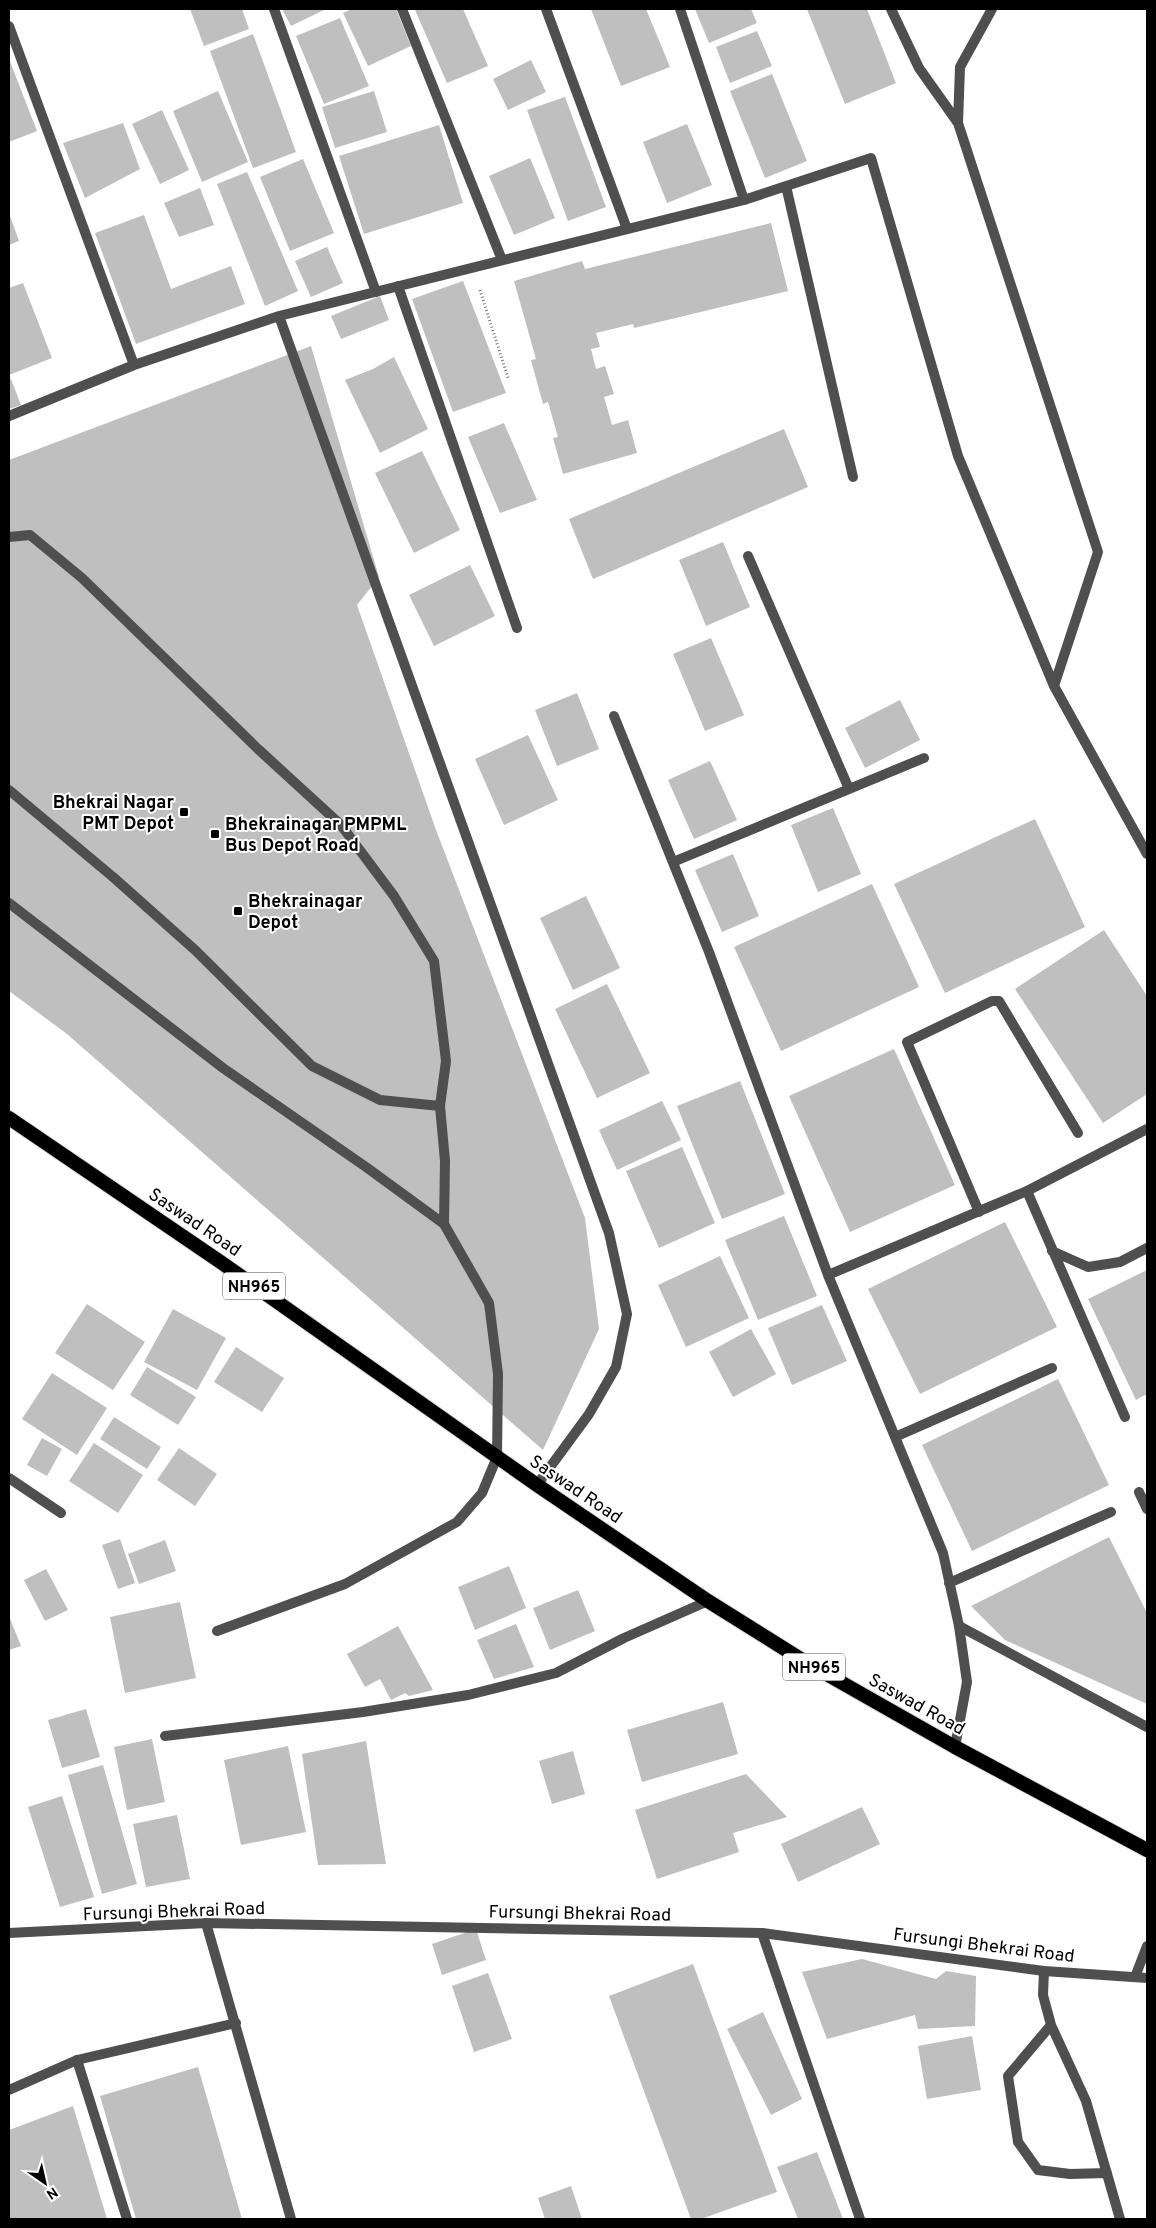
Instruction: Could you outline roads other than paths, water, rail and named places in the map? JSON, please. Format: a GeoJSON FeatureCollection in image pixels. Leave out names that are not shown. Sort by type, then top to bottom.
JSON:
{"type":"FeatureCollection","features":[{"type":"Feature","properties":{"kind":"highway","name":"Saswad Road"},"geometry":{"type":"LineString","coordinates":[[9,1118],[222,1262],[537,1485],[708,1601],[807,1663],[955,1747],[1147,1850]]}},
{"type":"Feature","properties":{"kind":"street"},"geometry":{"type":"LineString","coordinates":[[274,9],[376,292]]}},
{"type":"Feature","properties":{"kind":"street"},"geometry":{"type":"LineString","coordinates":[[402,9],[502,260]]}},
{"type":"Feature","properties":{"kind":"street"},"geometry":{"type":"LineString","coordinates":[[546,9],[627,229]]}},
{"type":"Feature","properties":{"kind":"street"},"geometry":{"type":"LineString","coordinates":[[680,9],[744,200]]}},
{"type":"Feature","properties":{"kind":"street"},"geometry":{"type":"LineString","coordinates":[[891,9],[919,68],[958,123],[1098,552],[1054,686]]}},
{"type":"Feature","properties":{"kind":"street"},"geometry":{"type":"LineString","coordinates":[[958,123],[960,68],[992,9]]}},
{"type":"Feature","properties":{"kind":"street"},"geometry":{"type":"LineString","coordinates":[[9,26],[134,365]]}},
{"type":"Feature","properties":{"kind":"street"},"geometry":{"type":"LineString","coordinates":[[9,416],[134,365],[280,316],[744,200],[870,158],[958,456],[1054,686],[1147,854]]}},
{"type":"Feature","properties":{"kind":"street"},"geometry":{"type":"LineString","coordinates":[[786,186],[853,476]]}},
{"type":"Feature","properties":{"kind":"street"},"geometry":{"type":"LineString","coordinates":[[398,286],[517,628]]}},
{"type":"Feature","properties":{"kind":"street"},"geometry":{"type":"LineString","coordinates":[[280,316],[609,1233],[627,1314],[616,1367],[589,1414],[537,1485]]}},
{"type":"Feature","properties":{"kind":"street"},"geometry":{"type":"LineString","coordinates":[[9,537],[30,535],[82,578],[258,750],[341,825],[394,896],[434,961],[446,1061],[440,1106],[444,1160],[444,1224]]}},
{"type":"Feature","properties":{"kind":"street"},"geometry":{"type":"LineString","coordinates":[[748,556],[849,789]]}},
{"type":"Feature","properties":{"kind":"street"},"geometry":{"type":"LineString","coordinates":[[614,716],[709,952],[828,1275],[942,1554],[959,1626],[967,1682],[955,1747]]}},
{"type":"Feature","properties":{"kind":"street"},"geometry":{"type":"LineString","coordinates":[[673,862],[924,758]]}},
{"type":"Feature","properties":{"kind":"street"},"geometry":{"type":"LineString","coordinates":[[9,790],[113,877],[194,950],[312,1066],[380,1100],[440,1106]]}},
{"type":"Feature","properties":{"kind":"street"},"geometry":{"type":"LineString","coordinates":[[9,902],[222,1068],[444,1224],[490,1304],[498,1374],[497,1457],[482,1493],[457,1522],[345,1584],[217,1631]]}},
{"type":"Feature","properties":{"kind":"street"},"geometry":{"type":"LineString","coordinates":[[979,1212],[907,1042],[992,1001],[999,1002],[1078,1133]]}},
{"type":"Feature","properties":{"kind":"street"},"geometry":{"type":"LineString","coordinates":[[828,1275],[1027,1191],[1147,1129]]}},
{"type":"Feature","properties":{"kind":"street"},"geometry":{"type":"LineString","coordinates":[[1027,1191],[1125,1417]]}},
{"type":"Feature","properties":{"kind":"street"},"geometry":{"type":"LineString","coordinates":[[1052,1251],[1088,1267],[1120,1262],[1147,1248]]}},
{"type":"Feature","properties":{"kind":"street"},"geometry":{"type":"LineString","coordinates":[[895,1438],[1052,1368]]}},
{"type":"Feature","properties":{"kind":"street"},"geometry":{"type":"LineString","coordinates":[[9,1478],[61,1513]]}},
{"type":"Feature","properties":{"kind":"street"},"geometry":{"type":"LineString","coordinates":[[1139,1492],[1147,1510]]}},
{"type":"Feature","properties":{"kind":"street"},"geometry":{"type":"LineString","coordinates":[[949,1583],[1111,1512]]}},
{"type":"Feature","properties":{"kind":"street"},"geometry":{"type":"LineString","coordinates":[[165,1736],[363,1712],[468,1695],[556,1673],[624,1638],[708,1601]]}},
{"type":"Feature","properties":{"kind":"street"},"geometry":{"type":"LineString","coordinates":[[959,1626],[1147,1727]]}},
{"type":"Feature","properties":{"kind":"street"},"geometry":{"type":"LineString","coordinates":[[206,1923],[292,2219]]}},
{"type":"Feature","properties":{"kind":"street","name":"Fursungi Bhekrai Road"},"geometry":{"type":"LineString","coordinates":[[9,1933],[206,1923],[762,1933],[1044,1971],[1147,1978]]}},
{"type":"Feature","properties":{"kind":"street"},"geometry":{"type":"LineString","coordinates":[[762,1933],[860,2219]]}},
{"type":"Feature","properties":{"kind":"street"},"geometry":{"type":"LineString","coordinates":[[1135,1977],[1147,1946]]}},
{"type":"Feature","properties":{"kind":"street"},"geometry":{"type":"LineString","coordinates":[[1044,1971],[1043,1995],[1051,2025],[1086,2101],[1120,2219]]}},
{"type":"Feature","properties":{"kind":"street"},"geometry":{"type":"LineString","coordinates":[[9,2090],[77,2060],[236,2023]]}},
{"type":"Feature","properties":{"kind":"street"},"geometry":{"type":"LineString","coordinates":[[1051,2025],[1008,2076],[1018,2142],[1038,2170],[1070,2174],[1107,2174]]}},
{"type":"Feature","properties":{"kind":"street"},"geometry":{"type":"LineString","coordinates":[[77,2060],[127,2219]]}},
{"type":"Feature","properties":{"kind":"place","name":"Bhekrai Nagar PMT Depot"},"geometry":{"type":"Point","coordinates":[184,812]}},
{"type":"Feature","properties":{"kind":"place","name":"Bhekrainagar PMPML Bus Depot Road"},"geometry":{"type":"Point","coordinates":[215,834]}},
{"type":"Feature","properties":{"kind":"place","name":"Bhekrainagar Depot"},"geometry":{"type":"Point","coordinates":[238,911]}}]}
